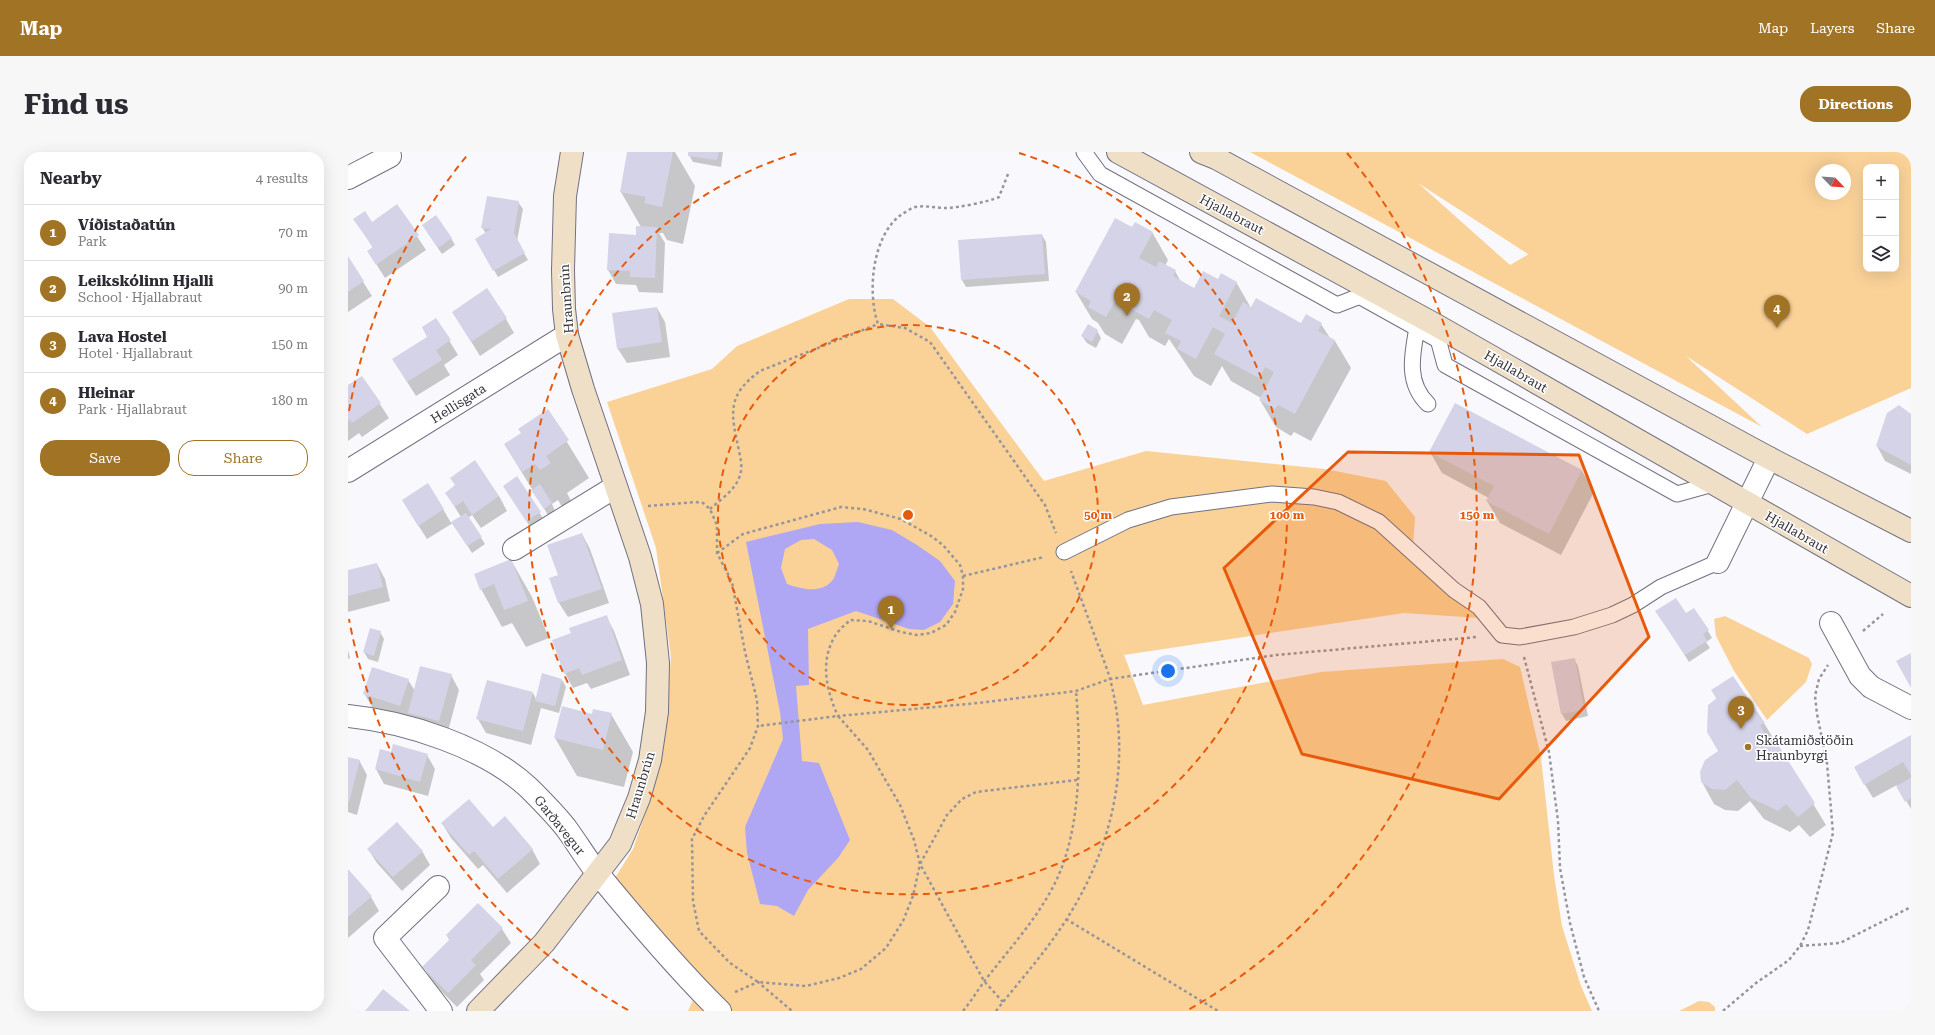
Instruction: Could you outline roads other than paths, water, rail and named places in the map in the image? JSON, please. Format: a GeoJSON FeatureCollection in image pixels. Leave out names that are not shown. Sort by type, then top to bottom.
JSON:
{"type":"FeatureCollection","features":[{"type":"Feature","properties":{"kind":"main road","name":"Hraunbrún"},"geometry":{"type":"LineString","coordinates":[[478,1011],[544,943],[620,844],[639,798],[650,760],[657,712],[658,663],[652,604],[640,557],[583,389],[568,335],[564,309],[563,270],[565,196],[572,152]]}},
{"type":"Feature","properties":{"kind":"main road","name":"Hjallabraut"},"geometry":{"type":"LineString","coordinates":[[1118,152],[1430,331],[1713,484],[1911,596]]}},
{"type":"Feature","properties":{"kind":"main road"},"geometry":{"type":"LineString","coordinates":[[1201,152],[1216,158],[1769,458],[1911,531]]}},
{"type":"Feature","properties":{"kind":"street"},"geometry":{"type":"LineString","coordinates":[[348,178],[390,156]]}},
{"type":"Feature","properties":{"kind":"street","name":"Hellisgata"},"geometry":{"type":"LineString","coordinates":[[348,471],[568,335]]}},
{"type":"Feature","properties":{"kind":"street"},"geometry":{"type":"LineString","coordinates":[[1718,562],[1769,458]]}},
{"type":"Feature","properties":{"kind":"street"},"geometry":{"type":"LineString","coordinates":[[514,550],[615,486]]}},
{"type":"Feature","properties":{"kind":"street"},"geometry":{"type":"LineString","coordinates":[[1831,623],[1860,676],[1871,687],[1911,708]]}},
{"type":"Feature","properties":{"kind":"street","name":"Garðavegur"},"geometry":{"type":"LineString","coordinates":[[348,716],[416,729],[465,747],[495,764],[528,787],[565,827],[598,874],[716,1007]]}},
{"type":"Feature","properties":{"kind":"street"},"geometry":{"type":"LineString","coordinates":[[438,887],[386,938],[441,1011]]}},
{"type":"Feature","properties":{"kind":"lane"},"geometry":{"type":"LineString","coordinates":[[1084,152],[1100,174],[1336,305],[1366,293]]}},
{"type":"Feature","properties":{"kind":"lane"},"geometry":{"type":"LineString","coordinates":[[1428,404],[1419,396],[1412,375],[1412,352],[1430,331],[1445,365],[1677,494],[1713,484]]}},
{"type":"Feature","properties":{"kind":"lane"},"geometry":{"type":"LineString","coordinates":[[1064,552],[1128,520],[1171,507],[1272,494],[1338,502],[1379,522],[1454,590],[1479,607],[1502,635],[1520,637],[1574,626],[1612,615],[1633,605],[1661,587],[1718,562]]}},
{"type":"Feature","properties":{"kind":"place","name":"Leikskólinn Hjalli"},"geometry":{"type":"Point","coordinates":[1127,316]}},
{"type":"Feature","properties":{"kind":"place","name":"Hleinar"},"geometry":{"type":"Point","coordinates":[1777,328]}},
{"type":"Feature","properties":{"kind":"place","name":"Víðistaðatún"},"geometry":{"type":"Point","coordinates":[891,629]}},
{"type":"Feature","properties":{"kind":"place","name":"Lava Hostel"},"geometry":{"type":"Point","coordinates":[1741,729]}},
{"type":"Feature","properties":{"kind":"place","name":"Skátamiðstöðin Hraunbyrgi"},"geometry":{"type":"Point","coordinates":[1748,747]}}]}
